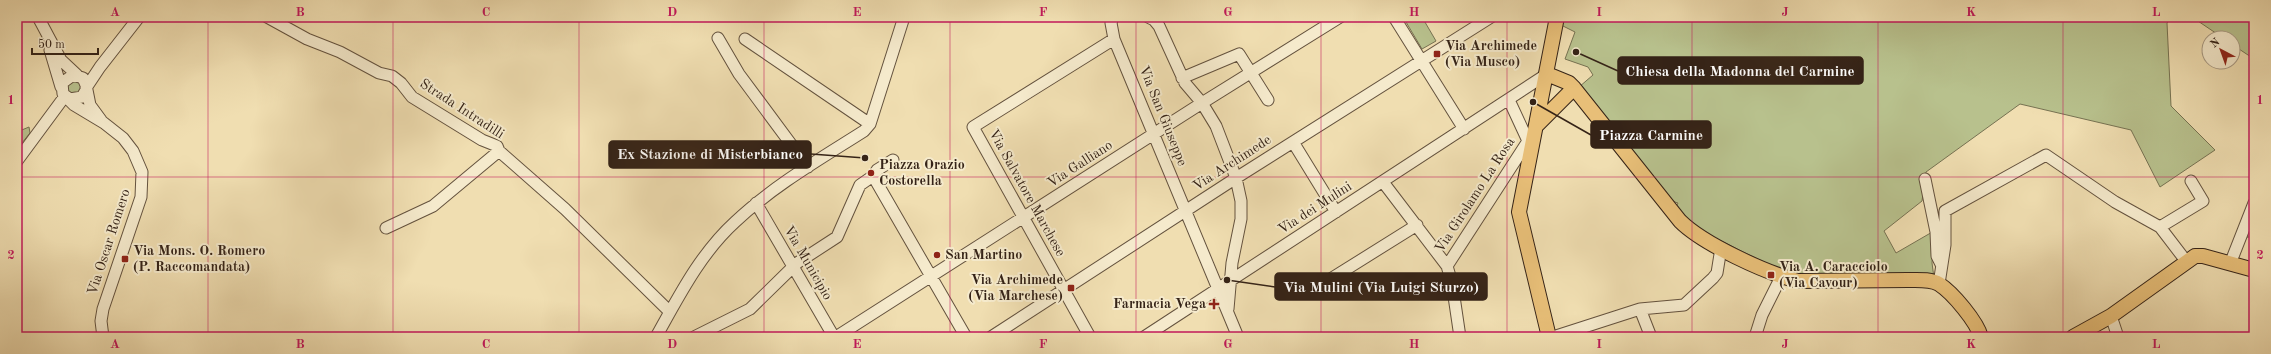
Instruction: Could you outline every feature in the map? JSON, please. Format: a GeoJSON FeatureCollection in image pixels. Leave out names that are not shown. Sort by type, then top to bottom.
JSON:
{"type":"FeatureCollection","features":[{"type":"Feature","properties":{"kind":"main road"},"geometry":{"type":"LineString","coordinates":[[1549,337],[1519,212],[1533,135],[1548,71],[1558,17]]}},
{"type":"Feature","properties":{"kind":"main road"},"geometry":{"type":"LineString","coordinates":[[1548,71],[1569,83],[1575,89],[1680,221],[1696,236],[1781,277],[1798,281],[1926,280],[1939,284],[1964,309],[1979,330],[1981,337]]}},
{"type":"Feature","properties":{"kind":"main road"},"geometry":{"type":"LineString","coordinates":[[1533,135],[1575,89]]}},
{"type":"Feature","properties":{"kind":"main road"},"geometry":{"type":"LineString","coordinates":[[2073,337],[2111,316],[2195,256],[2203,256],[2254,270]]}},
{"type":"Feature","properties":{"kind":"street"},"geometry":{"type":"LineString","coordinates":[[38,17],[61,60],[85,81],[90,105],[104,123]]}},
{"type":"Feature","properties":{"kind":"street"},"geometry":{"type":"LineString","coordinates":[[64,94],[78,99],[138,17]]}},
{"type":"Feature","properties":{"kind":"street","name":"Strada Intradilli"},"geometry":{"type":"LineString","coordinates":[[267,17],[306,39],[340,52],[379,73],[392,76],[401,82],[412,97],[482,140],[497,146],[499,151],[565,209],[670,312]]}},
{"type":"Feature","properties":{"kind":"street"},"geometry":{"type":"LineString","coordinates":[[656,337],[699,263],[734,222],[756,203],[864,131],[870,124],[904,17]]}},
{"type":"Feature","properties":{"kind":"street","name":"Via San Giuseppe"},"geometry":{"type":"LineString","coordinates":[[1113,17],[1111,23],[1114,39],[1238,337]]}},
{"type":"Feature","properties":{"kind":"street"},"geometry":{"type":"LineString","coordinates":[[1148,17],[1154,20],[1159,26],[1182,78],[1202,103],[1216,126],[1236,178],[1241,201],[1241,219],[1232,263],[1228,313]]}},
{"type":"Feature","properties":{"kind":"street","name":"Via Galliano"},"geometry":{"type":"LineString","coordinates":[[835,337],[932,277],[1153,134],[1340,17]]}},
{"type":"Feature","properties":{"kind":"street"},"geometry":{"type":"LineString","coordinates":[[1394,17],[1464,129]]}},
{"type":"Feature","properties":{"kind":"street","name":"Via Archimede"},"geometry":{"type":"LineString","coordinates":[[991,337],[1236,178],[1491,17]]}},
{"type":"Feature","properties":{"kind":"street"},"geometry":{"type":"LineString","coordinates":[[47,36],[64,94],[85,113],[104,123]]}},
{"type":"Feature","properties":{"kind":"street"},"geometry":{"type":"LineString","coordinates":[[718,38],[739,74],[808,167]]}},
{"type":"Feature","properties":{"kind":"street"},"geometry":{"type":"LineString","coordinates":[[745,39],[870,124]]}},
{"type":"Feature","properties":{"kind":"street","name":"Via Salvatore Marchese"},"geometry":{"type":"LineString","coordinates":[[1090,337],[973,127],[1114,39]]}},
{"type":"Feature","properties":{"kind":"street"},"geometry":{"type":"LineString","coordinates":[[1182,78],[1239,54],[1268,100]]}},
{"type":"Feature","properties":{"kind":"street"},"geometry":{"type":"LineString","coordinates":[[17,161],[64,94],[65,79],[88,75],[100,67]]}},
{"type":"Feature","properties":{"kind":"street","name":"Via dei Mulini"},"geometry":{"type":"LineString","coordinates":[[1144,337],[1506,102],[1548,71]]}},
{"type":"Feature","properties":{"kind":"street"},"geometry":{"type":"LineString","coordinates":[[1506,102],[1533,135]]}},
{"type":"Feature","properties":{"kind":"street","name":"Via Oscar Romero"},"geometry":{"type":"LineString","coordinates":[[103,337],[101,321],[103,309],[141,197],[142,181],[139,162],[133,151],[123,138],[104,123]]}},
{"type":"Feature","properties":{"kind":"street","name":"Via Girolamo La Rosa"},"geometry":{"type":"LineString","coordinates":[[1447,266],[1533,135]]}},
{"type":"Feature","properties":{"kind":"street"},"geometry":{"type":"LineString","coordinates":[[1293,142],[1336,212]]}},
{"type":"Feature","properties":{"kind":"street"},"geometry":{"type":"LineString","coordinates":[[386,228],[433,206],[499,151]]}},
{"type":"Feature","properties":{"kind":"street"},"geometry":{"type":"LineString","coordinates":[[1939,284],[1945,245],[1945,211],[2046,155],[2115,202],[2160,227],[2186,261]]}},
{"type":"Feature","properties":{"kind":"street"},"geometry":{"type":"LineString","coordinates":[[893,160],[877,170],[876,180],[966,337]]}},
{"type":"Feature","properties":{"kind":"street"},"geometry":{"type":"LineString","coordinates":[[1925,179],[1936,232],[1937,256],[1942,265]]}},
{"type":"Feature","properties":{"kind":"street"},"geometry":{"type":"LineString","coordinates":[[695,337],[750,310],[792,267],[837,237],[860,185],[876,180]]}},
{"type":"Feature","properties":{"kind":"street"},"geometry":{"type":"LineString","coordinates":[[1383,182],[1447,266],[1452,284],[1460,337]]}},
{"type":"Feature","properties":{"kind":"street"},"geometry":{"type":"LineString","coordinates":[[2160,227],[2203,201],[2191,182]]}},
{"type":"Feature","properties":{"kind":"street","name":"Via Municipio"},"geometry":{"type":"LineString","coordinates":[[756,203],[792,267],[835,337]]}},
{"type":"Feature","properties":{"kind":"street"},"geometry":{"type":"LineString","coordinates":[[2230,264],[2254,203]]}},
{"type":"Feature","properties":{"kind":"street"},"geometry":{"type":"LineString","coordinates":[[1314,290],[1417,225]]}},
{"type":"Feature","properties":{"kind":"street"},"geometry":{"type":"LineString","coordinates":[[1553,337],[1640,309],[1684,305],[1717,273],[1721,248]]}},
{"type":"Feature","properties":{"kind":"street"},"geometry":{"type":"LineString","coordinates":[[1755,337],[1762,315],[1781,277]]}},
{"type":"Feature","properties":{"kind":"street"},"geometry":{"type":"LineString","coordinates":[[1640,309],[1651,337]]}},
{"type":"Feature","properties":{"kind":"street"},"geometry":{"type":"LineString","coordinates":[[2111,316],[2118,337]]}},
{"type":"Feature","properties":{"kind":"green space"},"geometry":{"type":"Polygon","coordinates":[[[1403,17],[1422,17],[1436,41],[1422,49],[1403,17]]]}},
{"type":"Feature","properties":{"kind":"green space"},"geometry":{"type":"Polygon","coordinates":[[[1562,17],[2172,17],[2167,23],[2171,106],[2215,150],[2160,187],[2131,130],[2020,104],[1926,172],[1922,201],[1884,231],[1896,253],[1934,231],[1932,263],[1934,278],[1883,275],[1862,269],[1812,276],[1796,275],[1774,267],[1699,230],[1676,207],[1678,203],[1669,200],[1579,87],[1593,75],[1588,67],[1565,59],[1575,32],[1561,25],[1562,17]]]}},
{"type":"Feature","properties":{"kind":"green space"},"geometry":{"type":"Polygon","coordinates":[[[2192,17],[2254,17],[2254,59],[2241,50],[2241,30],[2211,30],[2192,17]]]}},
{"type":"Feature","properties":{"kind":"green space"},"geometry":{"type":"Polygon","coordinates":[[[71,80],[79,81],[82,86],[81,91],[74,95],[67,91],[67,84],[71,80]]]}},
{"type":"Feature","properties":{"kind":"green space"},"geometry":{"type":"Polygon","coordinates":[[[29,127],[30,133],[17,149],[17,132],[29,127]]]}},
{"type":"Feature","properties":{"kind":"green space"},"geometry":{"type":"Polygon","coordinates":[[[2254,209],[2254,236],[2243,238],[2254,209]]]}},
{"type":"Feature","properties":{"kind":"place","name":"Chiesa della Madonna del Carmine"},"geometry":{"type":"Point","coordinates":[1576,52]}},
{"type":"Feature","properties":{"kind":"place","name":"Via Archimede (Via Musco)"},"geometry":{"type":"Point","coordinates":[1437,54]}},
{"type":"Feature","properties":{"kind":"place","name":"Piazza Carmine"},"geometry":{"type":"Point","coordinates":[1533,102]}},
{"type":"Feature","properties":{"kind":"place","name":"Ex Stazione di Misterbianco"},"geometry":{"type":"Point","coordinates":[865,158]}},
{"type":"Feature","properties":{"kind":"place","name":"Piazza Orazio Costorella"},"geometry":{"type":"Point","coordinates":[871,173]}},
{"type":"Feature","properties":{"kind":"place","name":"San Martino"},"geometry":{"type":"Point","coordinates":[937,255]}},
{"type":"Feature","properties":{"kind":"place","name":"Via Mons. O. Romero (P. Raccomandata)"},"geometry":{"type":"Point","coordinates":[125,259]}},
{"type":"Feature","properties":{"kind":"place","name":"Via A. Caracciolo (Via Cavour)"},"geometry":{"type":"Point","coordinates":[1771,275]}},
{"type":"Feature","properties":{"kind":"place","name":"Via Mulini (Via Luigi Sturzo)"},"geometry":{"type":"Point","coordinates":[1227,280]}},
{"type":"Feature","properties":{"kind":"place","name":"Via Archimede (Via Marchese)"},"geometry":{"type":"Point","coordinates":[1071,288]}},
{"type":"Feature","properties":{"kind":"place","name":"Farmacia Vega"},"geometry":{"type":"Point","coordinates":[1214,304]}}]}
